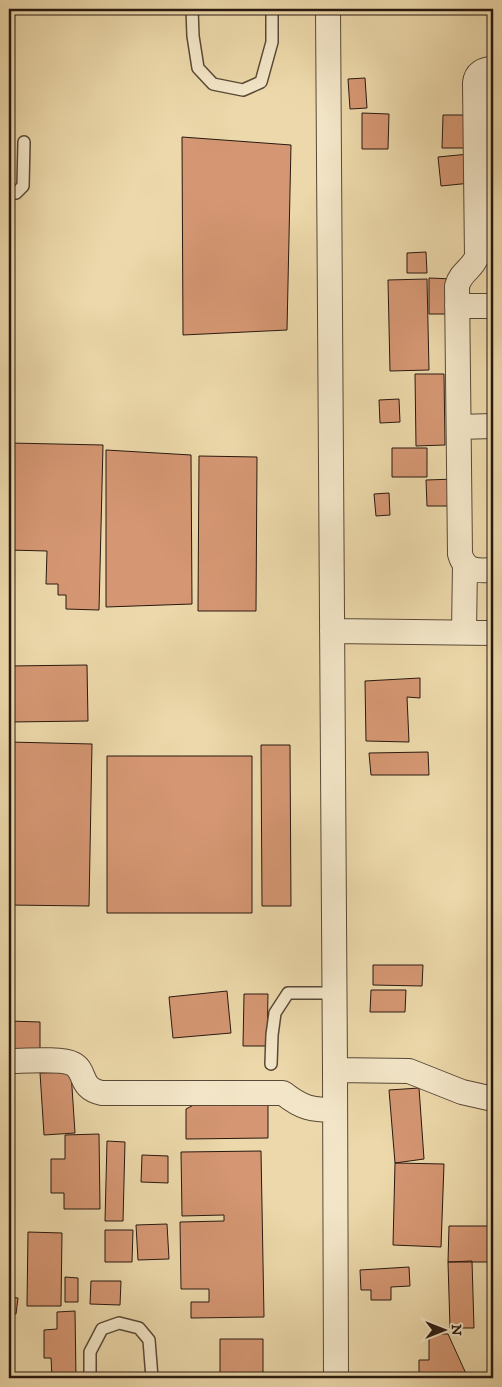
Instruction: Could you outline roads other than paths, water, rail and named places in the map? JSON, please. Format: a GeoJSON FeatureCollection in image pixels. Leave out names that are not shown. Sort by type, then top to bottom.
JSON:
{"type":"FeatureCollection","features":[{"type":"Feature","properties":{"kind":"street"},"geometry":{"type":"LineString","coordinates":[[328,9],[336,1378]]}},
{"type":"Feature","properties":{"kind":"street"},"geometry":{"type":"LineString","coordinates":[[464,632],[465,565],[460,554],[457,286],[461,274],[473,264],[477,256],[475,83],[479,73],[484,70],[493,69]]}},
{"type":"Feature","properties":{"kind":"street"},"geometry":{"type":"LineString","coordinates":[[457,306],[493,306]]}},
{"type":"Feature","properties":{"kind":"street"},"geometry":{"type":"LineString","coordinates":[[459,426],[493,426]]}},
{"type":"Feature","properties":{"kind":"street"},"geometry":{"type":"LineString","coordinates":[[465,565],[475,571],[493,570]]}},
{"type":"Feature","properties":{"kind":"street"},"geometry":{"type":"LineString","coordinates":[[332,631],[493,633]]}},
{"type":"Feature","properties":{"kind":"street"},"geometry":{"type":"LineString","coordinates":[[9,1061],[70,1062],[79,1070],[84,1082],[90,1088],[102,1093],[283,1093],[298,1104],[314,1110],[335,1110]]}},
{"type":"Feature","properties":{"kind":"street"},"geometry":{"type":"LineString","coordinates":[[335,1070],[409,1071],[462,1092],[493,1100]]}},
{"type":"Feature","properties":{"kind":"lane"},"geometry":{"type":"LineString","coordinates":[[192,9],[193,36],[198,68],[213,84],[243,90],[261,82],[272,42],[272,9]]}},
{"type":"Feature","properties":{"kind":"lane"},"geometry":{"type":"LineString","coordinates":[[9,194],[16,193],[23,186],[24,142]]}},
{"type":"Feature","properties":{"kind":"lane"},"geometry":{"type":"LineString","coordinates":[[271,1064],[275,1013],[288,993],[335,993]]}},
{"type":"Feature","properties":{"kind":"lane"},"geometry":{"type":"LineString","coordinates":[[90,1378],[90,1352],[102,1329],[119,1323],[139,1328],[149,1340],[152,1378]]}}]}
